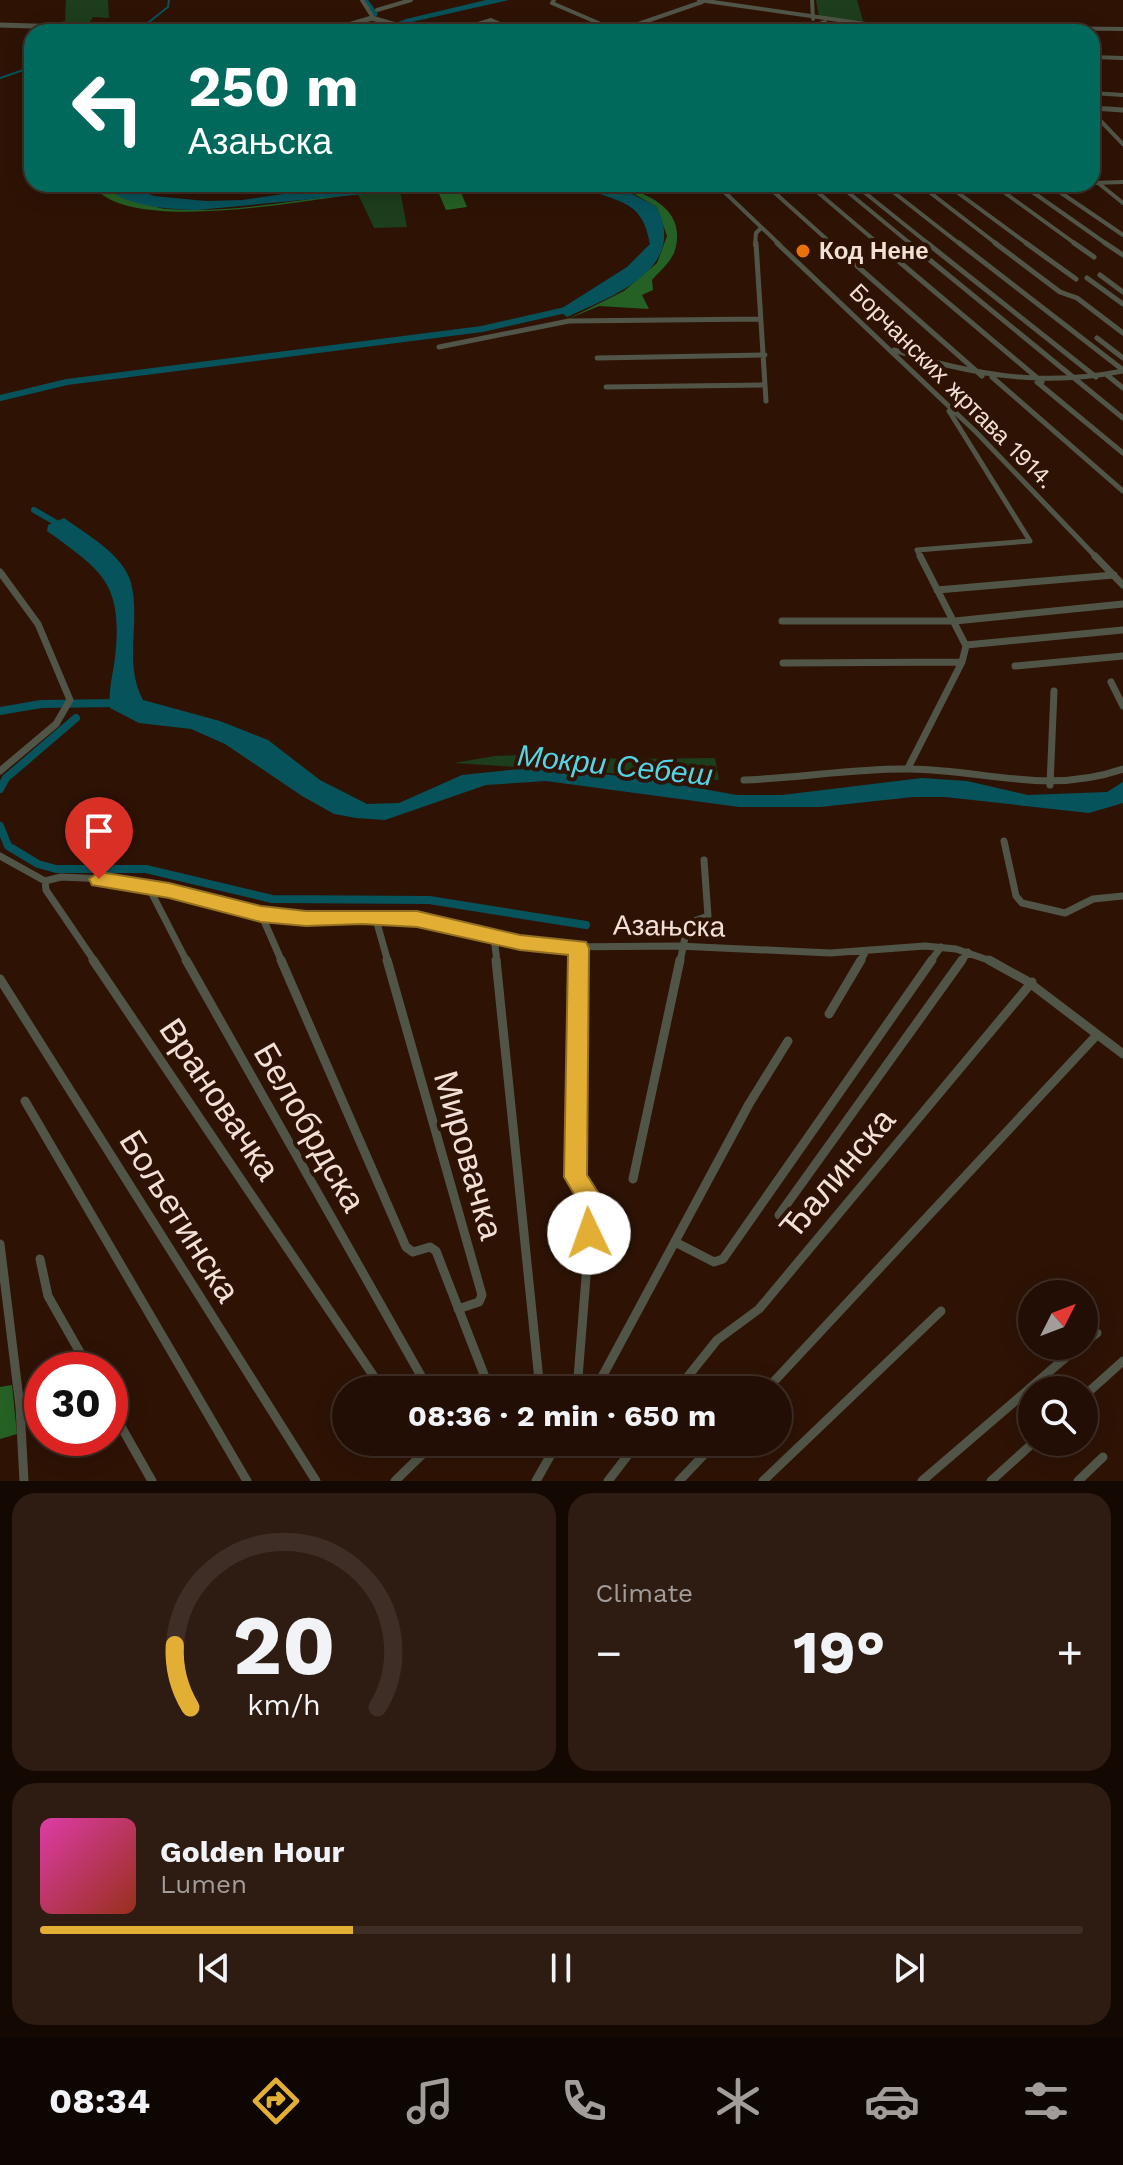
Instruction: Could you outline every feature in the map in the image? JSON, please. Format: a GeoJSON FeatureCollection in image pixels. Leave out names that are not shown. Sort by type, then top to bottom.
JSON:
{"type":"FeatureCollection","features":[{"type":"Feature","properties":{"kind":"street"},"geometry":{"type":"LineString","coordinates":[[362,0],[374,13],[400,24]]}},
{"type":"Feature","properties":{"kind":"street"},"geometry":{"type":"LineString","coordinates":[[343,24],[411,0]]}},
{"type":"Feature","properties":{"kind":"street"},"geometry":{"type":"LineString","coordinates":[[638,24],[701,0],[858,24]]}},
{"type":"Feature","properties":{"kind":"street"},"geometry":{"type":"LineString","coordinates":[[812,0],[813,19]]}},
{"type":"Feature","properties":{"kind":"street"},"geometry":{"type":"LineString","coordinates":[[554,2],[600,24]]}},
{"type":"Feature","properties":{"kind":"street"},"geometry":{"type":"LineString","coordinates":[[820,24],[828,21]]}},
{"type":"Feature","properties":{"kind":"street"},"geometry":{"type":"LineString","coordinates":[[0,27],[24,26]]}},
{"type":"Feature","properties":{"kind":"street"},"geometry":{"type":"LineString","coordinates":[[1100,29],[1123,29]]}},
{"type":"Feature","properties":{"kind":"street"},"geometry":{"type":"LineString","coordinates":[[1100,57],[1123,58]]}},
{"type":"Feature","properties":{"kind":"street"},"geometry":{"type":"LineString","coordinates":[[1100,94],[1123,95]]}},
{"type":"Feature","properties":{"kind":"street"},"geometry":{"type":"LineString","coordinates":[[1100,110],[1123,110]]}},
{"type":"Feature","properties":{"kind":"street"},"geometry":{"type":"LineString","coordinates":[[1100,119],[1123,144]]}},
{"type":"Feature","properties":{"kind":"street"},"geometry":{"type":"LineString","coordinates":[[1100,182],[1121,184]]}},
{"type":"Feature","properties":{"kind":"street"},"geometry":{"type":"LineString","coordinates":[[1100,187],[1123,203]]}},
{"type":"Feature","properties":{"kind":"street","name":"Борчанских жртава 1914."},"geometry":{"type":"LineString","coordinates":[[724,192],[891,349],[1123,585]]}},
{"type":"Feature","properties":{"kind":"street"},"geometry":{"type":"LineString","coordinates":[[774,192],[982,376]]}},
{"type":"Feature","properties":{"kind":"street"},"geometry":{"type":"LineString","coordinates":[[817,192],[1123,453]]}},
{"type":"Feature","properties":{"kind":"street"},"geometry":{"type":"LineString","coordinates":[[848,192],[1123,418]]}},
{"type":"Feature","properties":{"kind":"street"},"geometry":{"type":"LineString","coordinates":[[864,192],[1096,377]]}},
{"type":"Feature","properties":{"kind":"street"},"geometry":{"type":"LineString","coordinates":[[893,192],[1123,371]]}},
{"type":"Feature","properties":{"kind":"street"},"geometry":{"type":"LineString","coordinates":[[929,192],[1060,292],[1077,298],[1123,333]]}},
{"type":"Feature","properties":{"kind":"street"},"geometry":{"type":"LineString","coordinates":[[957,192],[1076,279]]}},
{"type":"Feature","properties":{"kind":"street"},"geometry":{"type":"LineString","coordinates":[[1004,192],[1094,257]]}},
{"type":"Feature","properties":{"kind":"street"},"geometry":{"type":"LineString","coordinates":[[1033,192],[1123,255]]}},
{"type":"Feature","properties":{"kind":"street"},"geometry":{"type":"LineString","coordinates":[[1060,192],[1123,235]]}},
{"type":"Feature","properties":{"kind":"street"},"geometry":{"type":"LineString","coordinates":[[761,228],[756,233],[755,253],[765,355],[766,401]]}},
{"type":"Feature","properties":{"kind":"street"},"geometry":{"type":"LineString","coordinates":[[1100,275],[1123,292]]}},
{"type":"Feature","properties":{"kind":"street"},"geometry":{"type":"LineString","coordinates":[[1087,278],[1123,304]]}},
{"type":"Feature","properties":{"kind":"street"},"geometry":{"type":"LineString","coordinates":[[439,347],[569,321],[760,319]]}},
{"type":"Feature","properties":{"kind":"street"},"geometry":{"type":"LineString","coordinates":[[1097,338],[1123,358]]}},
{"type":"Feature","properties":{"kind":"street"},"geometry":{"type":"LineString","coordinates":[[891,349],[982,376],[1040,382],[1076,380],[1123,371]]}},
{"type":"Feature","properties":{"kind":"street"},"geometry":{"type":"LineString","coordinates":[[597,358],[765,355]]}},
{"type":"Feature","properties":{"kind":"street"},"geometry":{"type":"LineString","coordinates":[[1107,375],[1123,388]]}},
{"type":"Feature","properties":{"kind":"street"},"geometry":{"type":"LineString","coordinates":[[992,377],[1123,491]]}},
{"type":"Feature","properties":{"kind":"street"},"geometry":{"type":"LineString","coordinates":[[606,387],[765,385]]}},
{"type":"Feature","properties":{"kind":"street"},"geometry":{"type":"LineString","coordinates":[[908,768],[962,662],[966,645],[916,552],[920,548],[1030,541],[945,404]]}},
{"type":"Feature","properties":{"kind":"street"},"geometry":{"type":"LineString","coordinates":[[0,572],[38,624],[69,704],[56,724],[0,771]]}},
{"type":"Feature","properties":{"kind":"street"},"geometry":{"type":"LineString","coordinates":[[937,590],[1114,575]]}},
{"type":"Feature","properties":{"kind":"street"},"geometry":{"type":"LineString","coordinates":[[782,621],[955,621],[1123,604]]}},
{"type":"Feature","properties":{"kind":"street"},"geometry":{"type":"LineString","coordinates":[[966,645],[1123,630]]}},
{"type":"Feature","properties":{"kind":"street"},"geometry":{"type":"LineString","coordinates":[[1015,666],[1123,656]]}},
{"type":"Feature","properties":{"kind":"street"},"geometry":{"type":"LineString","coordinates":[[783,663],[962,662]]}},
{"type":"Feature","properties":{"kind":"street"},"geometry":{"type":"LineString","coordinates":[[1111,682],[1123,706]]}},
{"type":"Feature","properties":{"kind":"street"},"geometry":{"type":"LineString","coordinates":[[1050,785],[1054,691]]}},
{"type":"Feature","properties":{"kind":"street"},"geometry":{"type":"LineString","coordinates":[[744,780],[908,768],[948,770],[1050,785],[1084,781],[1123,769]]}},
{"type":"Feature","properties":{"kind":"street"},"geometry":{"type":"LineString","coordinates":[[1004,841],[1016,896],[1022,903],[1065,913],[1093,899],[1123,896]]}},
{"type":"Feature","properties":{"kind":"street"},"geometry":{"type":"LineString","coordinates":[[0,856],[45,881]]}},
{"type":"Feature","properties":{"kind":"street"},"geometry":{"type":"LineString","coordinates":[[633,1179],[688,923],[708,916],[704,860]]}},
{"type":"Feature","properties":{"kind":"street","name":"Азањска"},"geometry":{"type":"LineString","coordinates":[[45,881],[60,878],[99,879],[261,914],[306,919],[375,916],[433,922],[494,937],[579,948],[682,946],[799,953],[941,947],[968,952],[1001,964],[1032,982],[1094,1038],[1123,1054]]}},
{"type":"Feature","properties":{"kind":"street","name":"Врановачка"},"geometry":{"type":"LineString","coordinates":[[45,881],[46,890],[374,1376]]}},
{"type":"Feature","properties":{"kind":"street","name":"Белобрдска"},"geometry":{"type":"LineString","coordinates":[[149,888],[158,910],[421,1376]]}},
{"type":"Feature","properties":{"kind":"street"},"geometry":{"type":"LineString","coordinates":[[261,914],[406,1247],[413,1252],[434,1247],[484,1376]]}},
{"type":"Feature","properties":{"kind":"street","name":"Мировачка"},"geometry":{"type":"LineString","coordinates":[[375,916],[482,1295],[479,1302],[458,1309]]}},
{"type":"Feature","properties":{"kind":"street"},"geometry":{"type":"LineString","coordinates":[[494,937],[539,1376]]}},
{"type":"Feature","properties":{"kind":"street"},"geometry":{"type":"LineString","coordinates":[[675,1242],[714,1262],[723,1259],[941,947]]}},
{"type":"Feature","properties":{"kind":"street"},"geometry":{"type":"LineString","coordinates":[[578,1376],[592,1202],[576,1177],[579,948]]}},
{"type":"Feature","properties":{"kind":"street"},"geometry":{"type":"LineString","coordinates":[[829,1014],[866,951]]}},
{"type":"Feature","properties":{"kind":"street"},"geometry":{"type":"LineString","coordinates":[[779,1215],[968,952]]}},
{"type":"Feature","properties":{"kind":"street","name":"Бољетинска"},"geometry":{"type":"LineString","coordinates":[[0,979],[316,1481]]}},
{"type":"Feature","properties":{"kind":"street","name":"Ђалинска"},"geometry":{"type":"LineString","coordinates":[[689,1376],[724,1334],[759,1309],[1032,982]]}},
{"type":"Feature","properties":{"kind":"street"},"geometry":{"type":"LineString","coordinates":[[779,1376],[1094,1038]]}},
{"type":"Feature","properties":{"kind":"street"},"geometry":{"type":"LineString","coordinates":[[603,1376],[749,1104],[788,1041]]}},
{"type":"Feature","properties":{"kind":"street"},"geometry":{"type":"LineString","coordinates":[[25,1101],[247,1481]]}},
{"type":"Feature","properties":{"kind":"street"},"geometry":{"type":"LineString","coordinates":[[0,1244],[20,1407],[24,1481]]}},
{"type":"Feature","properties":{"kind":"street"},"geometry":{"type":"LineString","coordinates":[[40,1259],[48,1296],[80,1352]]}},
{"type":"Feature","properties":{"kind":"street"},"geometry":{"type":"LineString","coordinates":[[763,1481],[941,1311]]}},
{"type":"Feature","properties":{"kind":"street"},"geometry":{"type":"LineString","coordinates":[[922,1481],[1063,1360]]}},
{"type":"Feature","properties":{"kind":"street"},"geometry":{"type":"LineString","coordinates":[[1098,1383],[1123,1361]]}},
{"type":"Feature","properties":{"kind":"street"},"geometry":{"type":"LineString","coordinates":[[128,1439],[152,1481]]}},
{"type":"Feature","properties":{"kind":"street"},"geometry":{"type":"LineString","coordinates":[[395,1481],[414,1456]]}},
{"type":"Feature","properties":{"kind":"street"},"geometry":{"type":"LineString","coordinates":[[536,1481],[550,1456]]}},
{"type":"Feature","properties":{"kind":"street"},"geometry":{"type":"LineString","coordinates":[[608,1481],[627,1456]]}},
{"type":"Feature","properties":{"kind":"street"},"geometry":{"type":"LineString","coordinates":[[679,1481],[703,1456]]}},
{"type":"Feature","properties":{"kind":"street"},"geometry":{"type":"LineString","coordinates":[[991,1481],[1019,1456]]}},
{"type":"Feature","properties":{"kind":"street"},"geometry":{"type":"LineString","coordinates":[[1078,1481],[1103,1457]]}},
{"type":"Feature","properties":{"kind":"green space"},"geometry":{"type":"Polygon","coordinates":[[[66,0],[108,0],[109,18],[93,17],[89,24],[51,24],[65,21],[66,0]]]}},
{"type":"Feature","properties":{"kind":"green space"},"geometry":{"type":"Polygon","coordinates":[[[816,0],[857,0],[863,21],[819,17],[816,0]]]}},
{"type":"Feature","properties":{"kind":"green space"},"geometry":{"type":"Polygon","coordinates":[[[102,192],[118,192],[157,207],[190,210],[258,206],[377,192],[217,211],[176,212],[139,208],[110,200],[102,192]]]}},
{"type":"Feature","properties":{"kind":"green space"},"geometry":{"type":"Polygon","coordinates":[[[400,192],[407,227],[374,228],[358,194],[400,192]]]}},
{"type":"Feature","properties":{"kind":"green space"},"geometry":{"type":"Polygon","coordinates":[[[438,192],[461,192],[467,207],[446,210],[438,192]]]}},
{"type":"Feature","properties":{"kind":"green space"},"geometry":{"type":"Polygon","coordinates":[[[631,192],[655,200],[671,215],[676,225],[675,250],[652,280],[653,290],[642,295],[649,309],[599,306],[568,319],[624,291],[657,263],[667,236],[657,207],[631,192]]]}},
{"type":"Feature","properties":{"kind":"green space"},"geometry":{"type":"Polygon","coordinates":[[[550,754],[621,759],[715,758],[719,780],[454,763],[495,756],[550,754]]]}},
{"type":"Feature","properties":{"kind":"green space"},"geometry":{"type":"Polygon","coordinates":[[[12,1385],[17,1434],[0,1439],[0,1387],[12,1385]]]}},
{"type":"Feature","properties":{"kind":"water"},"geometry":{"type":"Polygon","coordinates":[[[486,0],[509,0],[393,24],[486,0]]]}},
{"type":"Feature","properties":{"kind":"water"},"geometry":{"type":"Polygon","coordinates":[[[111,192],[144,192],[154,196],[206,201],[242,200],[298,192],[386,192],[197,210],[160,207],[122,198],[111,192]]]}},
{"type":"Feature","properties":{"kind":"water"},"geometry":{"type":"Polygon","coordinates":[[[595,192],[625,192],[657,207],[664,229],[662,248],[654,264],[623,290],[567,317],[559,310],[627,267],[650,244],[640,217],[625,204],[595,192]]]}},
{"type":"Feature","properties":{"kind":"water"},"geometry":{"type":"Polygon","coordinates":[[[64,518],[113,554],[127,573],[134,598],[134,672],[143,700],[220,721],[268,740],[320,780],[367,804],[399,803],[462,775],[538,767],[647,779],[737,795],[782,795],[922,778],[967,781],[1028,795],[1107,792],[1123,782],[1123,803],[1089,813],[945,797],[913,797],[820,807],[739,807],[546,781],[486,785],[385,820],[334,814],[225,744],[191,729],[139,723],[110,708],[117,633],[112,596],[96,570],[47,531],[48,525],[64,518]]]}},
{"type":"Feature","properties":{"kind":"waterway"},"geometry":{"type":"LineString","coordinates":[[147,24],[168,7],[169,0]]}},
{"type":"Feature","properties":{"kind":"waterway"},"geometry":{"type":"LineString","coordinates":[[365,0],[375,14]]}},
{"type":"Feature","properties":{"kind":"waterway"},"geometry":{"type":"LineString","coordinates":[[0,78],[24,70]]}},
{"type":"Feature","properties":{"kind":"waterway"},"geometry":{"type":"LineString","coordinates":[[0,398],[67,382],[482,329],[570,309]]}},
{"type":"Feature","properties":{"kind":"waterway","name":"Мокри Себеш"},"geometry":{"type":"LineString","coordinates":[[34,510],[60,525]]}},
{"type":"Feature","properties":{"kind":"waterway"},"geometry":{"type":"LineString","coordinates":[[0,711],[41,704],[118,703]]}},
{"type":"Feature","properties":{"kind":"waterway"},"geometry":{"type":"LineString","coordinates":[[0,789],[6,778],[76,718]]}},
{"type":"Feature","properties":{"kind":"waterway"},"geometry":{"type":"LineString","coordinates":[[0,826],[8,846],[38,864],[56,869],[146,869],[272,899],[429,900],[586,925]]}},
{"type":"Feature","properties":{"kind":"place","name":"Код Нене"},"geometry":{"type":"Point","coordinates":[803,251]}},
{"type":"Feature","properties":{"kind":"route"},"geometry":{"type":"LineString","coordinates":[[99,879],[169,891],[215,905],[261,914],[306,919],[362,916],[417,919],[520,943],[579,948],[576,1182],[592,1202],[589,1233]]}}]}
